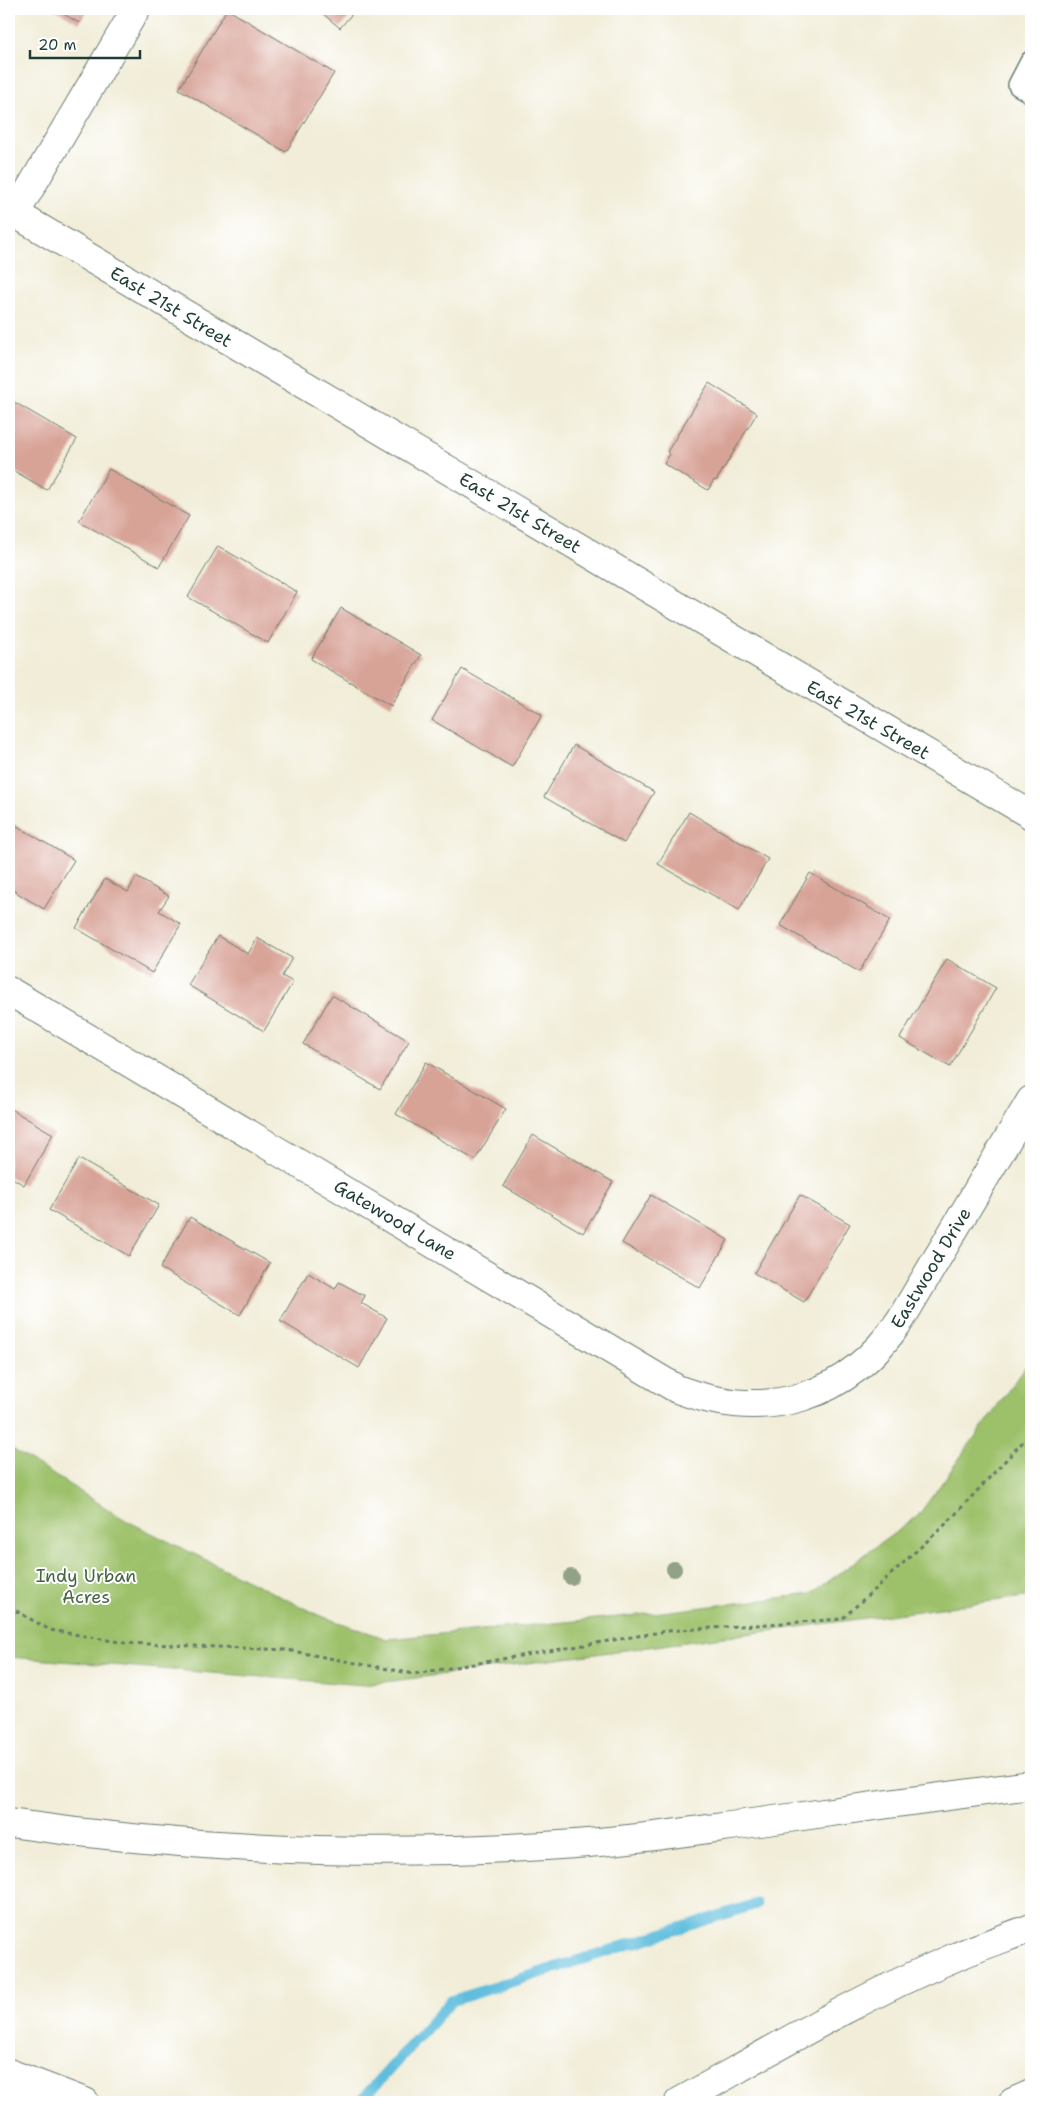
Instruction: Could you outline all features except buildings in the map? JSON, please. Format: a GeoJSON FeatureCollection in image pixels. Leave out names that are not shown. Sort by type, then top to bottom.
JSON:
{"type":"FeatureCollection","features":[{"type":"Feature","properties":{"kind":"main road"},"geometry":{"type":"LineString","coordinates":[[12,212],[136,9]]}},
{"type":"Feature","properties":{"kind":"main road","name":"East 21st Street"},"geometry":{"type":"LineString","coordinates":[[12,212],[1031,815]]}},
{"type":"Feature","properties":{"kind":"main road","name":"Gatewood Lane"},"geometry":{"type":"LineString","coordinates":[[9,991],[677,1388],[693,1395],[726,1402],[760,1404],[794,1399]]}},
{"type":"Feature","properties":{"kind":"main road","name":"Eastwood Drive"},"geometry":{"type":"LineString","coordinates":[[794,1399],[842,1380],[882,1346],[901,1319],[1031,1100]]}},
{"type":"Feature","properties":{"kind":"main road"},"geometry":{"type":"LineString","coordinates":[[9,1823],[82,1834],[232,1847],[348,1850],[498,1849],[578,1844],[657,1836],[1031,1785]]}},
{"type":"Feature","properties":{"kind":"main road"},"geometry":{"type":"LineString","coordinates":[[679,2102],[809,2029],[894,1985],[954,1957],[1031,1928]]}},
{"type":"Feature","properties":{"kind":"main road"},"geometry":{"type":"LineString","coordinates":[[9,2073],[85,2102]]}},
{"type":"Feature","properties":{"kind":"main road"},"geometry":{"type":"LineString","coordinates":[[9,2092],[30,2102]]}},
{"type":"Feature","properties":{"kind":"main road"},"geometry":{"type":"LineString","coordinates":[[1013,2102],[1031,2094]]}},
{"type":"Feature","properties":{"kind":"lane"},"geometry":{"type":"LineString","coordinates":[[1031,62],[1019,85],[1031,92]]}},
{"type":"Feature","properties":{"kind":"path"},"geometry":{"type":"LineString","coordinates":[[9,1607],[50,1630],[69,1634],[125,1643],[287,1650],[414,1674],[667,1631],[842,1619],[949,1521],[1031,1433]]}},
{"type":"Feature","properties":{"kind":"green space","name":"Indy Urban Acres"},"geometry":{"type":"Polygon","coordinates":[[[1031,1359],[1031,1596],[363,1685],[9,1657],[9,1447],[127,1521],[318,1615],[387,1639],[638,1615],[811,1594],[918,1516],[1031,1359]]]}},
{"type":"Feature","properties":{"kind":"waterway"},"geometry":{"type":"LineString","coordinates":[[360,2102],[451,2001],[756,1904]]}}]}
